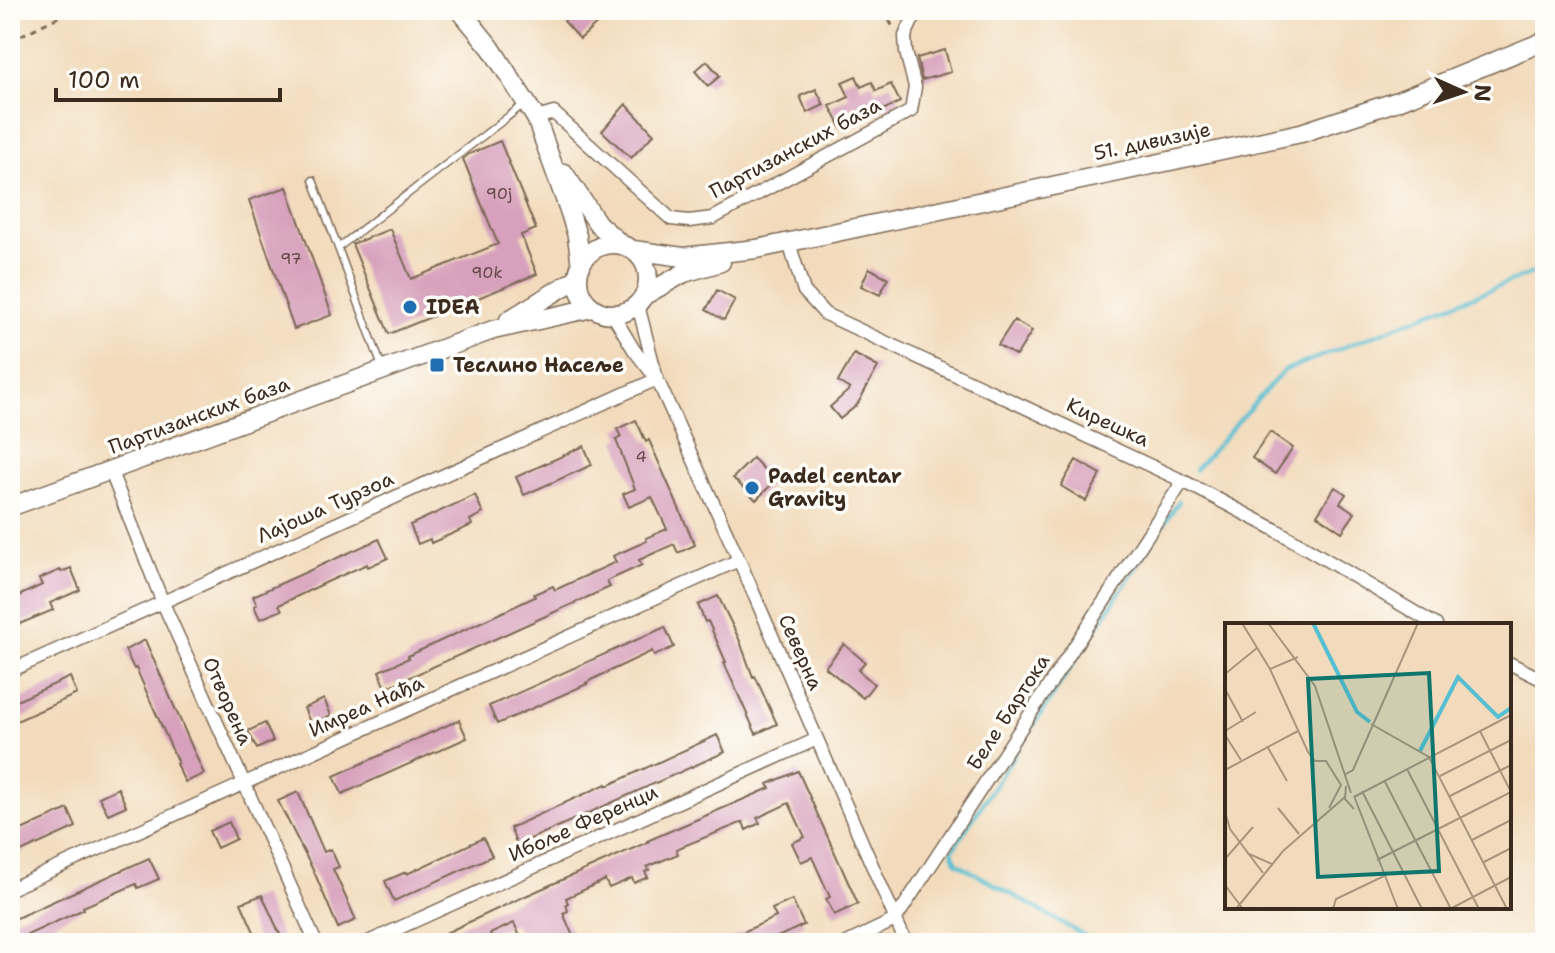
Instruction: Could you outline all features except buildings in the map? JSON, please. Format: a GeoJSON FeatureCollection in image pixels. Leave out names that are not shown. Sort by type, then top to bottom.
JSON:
{"type":"FeatureCollection","features":[{"type":"Feature","properties":{"kind":"street"},"geometry":{"type":"LineString","coordinates":[[460,10],[491,48],[531,110],[574,225],[583,297],[599,312],[613,315],[627,312],[641,300],[648,283],[642,259],[598,224],[550,155]]}},
{"type":"Feature","properties":{"kind":"street"},"geometry":{"type":"LineString","coordinates":[[905,36],[922,10]]}},
{"type":"Feature","properties":{"kind":"street","name":"Партизанских база"},"geometry":{"type":"LineString","coordinates":[[531,110],[554,113],[671,219],[689,221],[713,218],[911,111],[915,87],[905,36]]}},
{"type":"Feature","properties":{"kind":"street","name":"51. дивизије"},"geometry":{"type":"LineString","coordinates":[[628,248],[683,257],[757,249],[1301,133],[1398,101],[1545,41]]}},
{"type":"Feature","properties":{"kind":"street","name":"Кирешка"},"geometry":{"type":"LineString","coordinates":[[789,243],[804,291],[825,314],[1183,481],[1276,530],[1433,623]]}},
{"type":"Feature","properties":{"kind":"street"},"geometry":{"type":"LineString","coordinates":[[580,272],[588,255],[598,248],[610,244],[628,248]]}},
{"type":"Feature","properties":{"kind":"street","name":"51. дивизије"},"geometry":{"type":"LineString","coordinates":[[641,300],[684,273],[757,249]]}},
{"type":"Feature","properties":{"kind":"street","name":"Партизанских база"},"geometry":{"type":"LineString","coordinates":[[493,330],[580,272]]}},
{"type":"Feature","properties":{"kind":"street","name":"Северна"},"geometry":{"type":"LineString","coordinates":[[641,300],[657,379],[906,943]]}},
{"type":"Feature","properties":{"kind":"street","name":"Партизанских база"},"geometry":{"type":"LineString","coordinates":[[10,507],[493,330],[592,308]]}},
{"type":"Feature","properties":{"kind":"street","name":"Северна"},"geometry":{"type":"LineString","coordinates":[[613,315],[634,350],[657,379]]}},
{"type":"Feature","properties":{"kind":"street","name":"Лајоша Турзоа"},"geometry":{"type":"LineString","coordinates":[[10,671],[657,379]]}},
{"type":"Feature","properties":{"kind":"street","name":"Отворена"},"geometry":{"type":"LineString","coordinates":[[111,472],[163,603],[316,943]]}},
{"type":"Feature","properties":{"kind":"street","name":"Беле Бартока"},"geometry":{"type":"LineString","coordinates":[[895,920],[1183,481]]}},
{"type":"Feature","properties":{"kind":"street","name":"Имреа Нађа"},"geometry":{"type":"LineString","coordinates":[[10,889],[739,560]]}},
{"type":"Feature","properties":{"kind":"street"},"geometry":{"type":"LineString","coordinates":[[1511,664],[1545,681]]}},
{"type":"Feature","properties":{"kind":"street","name":"Ибоље Ференци"},"geometry":{"type":"LineString","coordinates":[[366,943],[817,739]]}},
{"type":"Feature","properties":{"kind":"street"},"geometry":{"type":"LineString","coordinates":[[847,943],[895,920]]}},
{"type":"Feature","properties":{"kind":"lane"},"geometry":{"type":"LineString","coordinates":[[339,247],[531,110]]}},
{"type":"Feature","properties":{"kind":"lane"},"geometry":{"type":"LineString","coordinates":[[313,180],[383,371]]}},
{"type":"Feature","properties":{"kind":"path"},"geometry":{"type":"LineString","coordinates":[[10,41],[72,10]]}},
{"type":"Feature","properties":{"kind":"path"},"geometry":{"type":"LineString","coordinates":[[883,10],[890,25],[905,36]]}},
{"type":"Feature","properties":{"kind":"waterway"},"geometry":{"type":"LineString","coordinates":[[1195,470],[1283,371],[1545,268]]}},
{"type":"Feature","properties":{"kind":"waterway"},"geometry":{"type":"LineString","coordinates":[[1097,943],[957,863],[952,851],[1179,501]]}},
{"type":"Feature","properties":{"kind":"place","name":"IDEA"},"geometry":{"type":"Point","coordinates":[410,307]}},
{"type":"Feature","properties":{"kind":"place","name":"Теслино Насеље"},"geometry":{"type":"Point","coordinates":[437,365]}},
{"type":"Feature","properties":{"kind":"place","name":"Padel centar Gravity"},"geometry":{"type":"Point","coordinates":[752,488]}}]}
